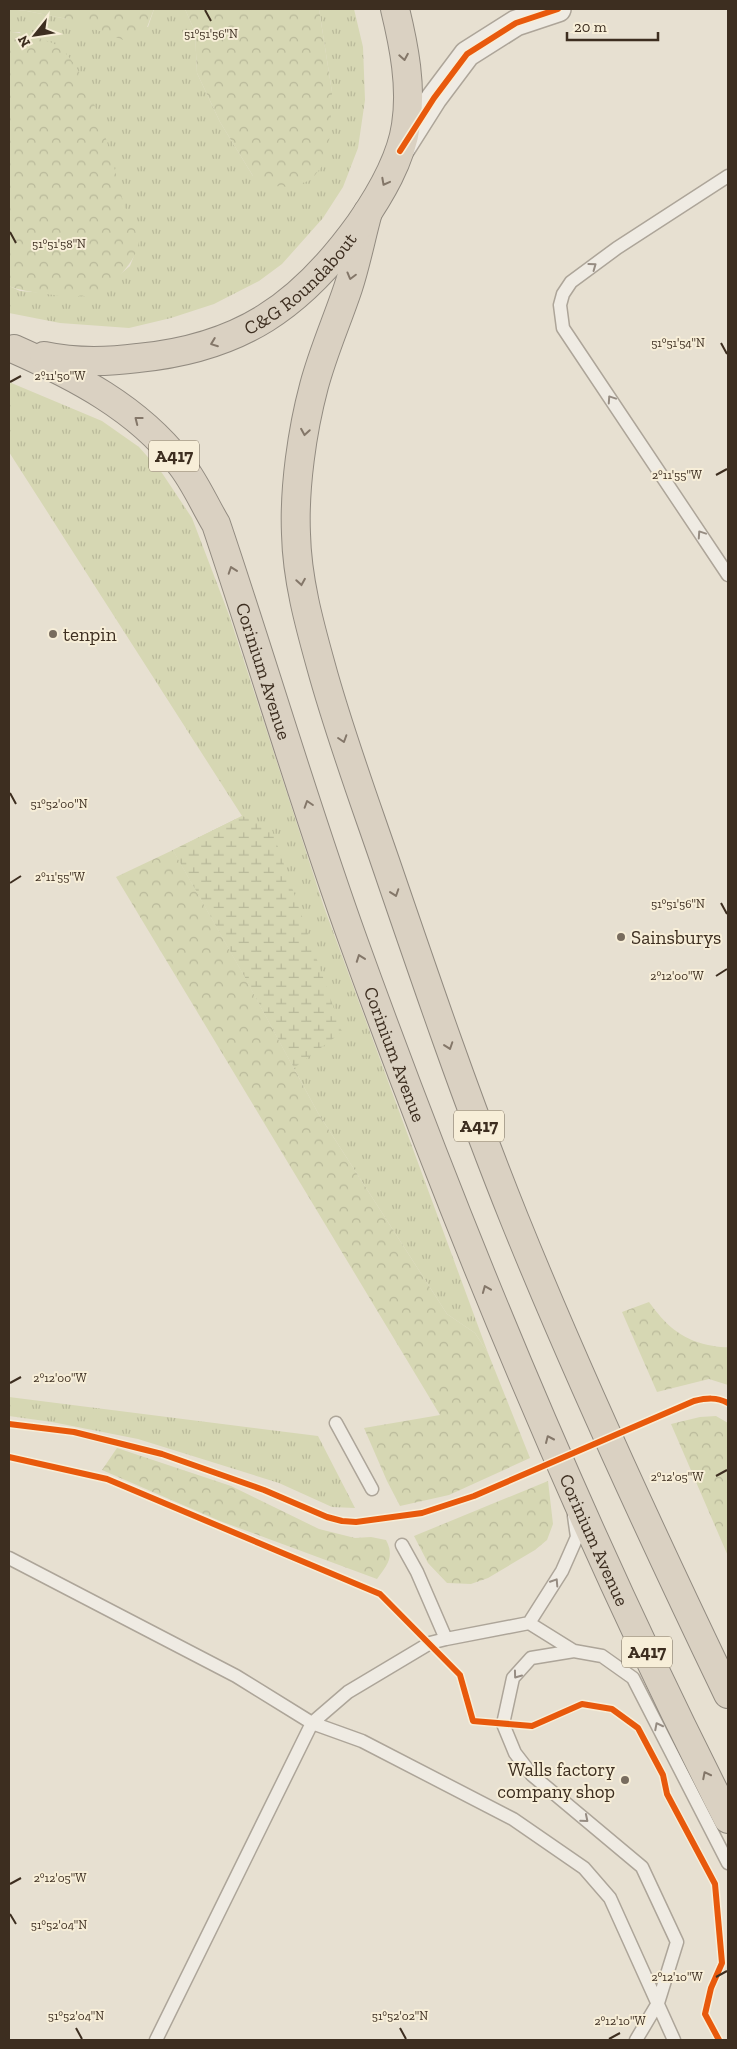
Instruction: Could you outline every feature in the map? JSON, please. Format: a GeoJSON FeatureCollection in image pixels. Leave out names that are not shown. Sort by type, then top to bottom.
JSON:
{"type":"FeatureCollection","features":[{"type":"Feature","properties":{"kind":"highway","name":"C&G Roundabout"},"geometry":{"type":"LineString","coordinates":[[11,348],[62,360],[104,362],[177,354],[202,348],[227,338],[266,318],[297,296],[337,256],[368,212],[400,151],[406,126],[408,99],[406,65],[395,9]]}},
{"type":"Feature","properties":{"kind":"highway","name":"A417"},"geometry":{"type":"LineString","coordinates":[[368,212],[349,286],[327,343],[313,389],[305,432],[298,483],[296,534],[300,580],[308,619],[332,703],[403,914],[460,1077],[514,1218],[564,1337],[728,1694]]}},
{"type":"Feature","properties":{"kind":"highway","name":"Corinium Avenue"},"geometry":{"type":"LineString","coordinates":[[11,348],[43,362],[105,395],[143,423],[180,462],[216,524],[352,939],[509,1346],[569,1484],[690,1745],[728,1819]]}},
{"type":"Feature","properties":{"kind":"street"},"geometry":{"type":"LineString","coordinates":[[400,151],[434,98],[467,54],[516,23],[558,9]]}},
{"type":"Feature","properties":{"kind":"lane"},"geometry":{"type":"LineString","coordinates":[[728,176],[617,248],[578,277],[563,294],[560,305],[563,328],[728,575]]}},
{"type":"Feature","properties":{"kind":"lane"},"geometry":{"type":"LineString","coordinates":[[336,1423],[372,1489]]}},
{"type":"Feature","properties":{"kind":"lane"},"geometry":{"type":"LineString","coordinates":[[529,1623],[562,1571],[577,1537],[569,1484]]}},
{"type":"Feature","properties":{"kind":"lane"},"geometry":{"type":"LineString","coordinates":[[402,1545],[446,1640]]}},
{"type":"Feature","properties":{"kind":"lane"},"geometry":{"type":"LineString","coordinates":[[9,1558],[236,1676],[312,1723],[362,1741],[512,1819],[584,1868],[610,1898],[674,2040]]}},
{"type":"Feature","properties":{"kind":"lane"},"geometry":{"type":"LineString","coordinates":[[156,2040],[312,1723],[348,1692],[430,1643],[529,1623],[574,1651]]}},
{"type":"Feature","properties":{"kind":"lane"},"geometry":{"type":"LineString","coordinates":[[636,2040],[658,2003],[677,1942],[642,1867],[532,1776],[515,1753],[503,1724],[513,1678],[531,1658],[574,1651],[602,1656],[633,1678],[728,1863]]}},
{"type":"Feature","properties":{"kind":"green space"},"geometry":{"type":"Polygon","coordinates":[[[9,9],[67,19],[148,27],[154,9],[185,9],[195,32],[197,73],[220,122],[253,176],[332,92],[319,9],[354,9],[363,47],[365,100],[358,148],[343,187],[323,218],[282,264],[259,281],[214,304],[171,318],[129,328],[60,323],[9,313],[9,286],[20,291],[84,296],[118,276],[130,266],[138,245],[135,231],[125,210],[20,32],[9,32],[9,9]]]}},
{"type":"Feature","properties":{"kind":"green space"},"geometry":{"type":"Polygon","coordinates":[[[9,9],[154,9],[144,35],[126,41],[67,19],[9,9]]]}},
{"type":"Feature","properties":{"kind":"green space"},"geometry":{"type":"Polygon","coordinates":[[[185,9],[319,9],[332,92],[330,136],[323,165],[311,180],[291,187],[274,186],[253,176],[220,122],[197,73],[195,32],[185,9]]]}},
{"type":"Feature","properties":{"kind":"green space"},"geometry":{"type":"Polygon","coordinates":[[[9,32],[28,35],[55,44],[71,60],[82,77],[100,120],[126,209],[138,237],[138,247],[135,255],[124,271],[109,285],[92,294],[84,296],[57,295],[9,286],[9,32]]]}},
{"type":"Feature","properties":{"kind":"green space"},"geometry":{"type":"Polygon","coordinates":[[[9,382],[102,421],[139,447],[162,473],[192,518],[229,615],[324,907],[488,1353],[475,1333],[447,1314],[318,1113],[242,972],[173,850],[242,816],[9,452],[9,382]]]}},
{"type":"Feature","properties":{"kind":"green space"},"geometry":{"type":"Polygon","coordinates":[[[242,816],[271,827],[342,1032],[294,1068],[173,850],[242,816]]]}},
{"type":"Feature","properties":{"kind":"green space"},"geometry":{"type":"Polygon","coordinates":[[[173,850],[242,972],[318,1113],[447,1314],[475,1333],[488,1353],[530,1458],[449,1495],[400,1506],[364,1428],[440,1415],[116,877],[173,850]]]}},
{"type":"Feature","properties":{"kind":"green space"},"geometry":{"type":"Polygon","coordinates":[[[649,1302],[667,1324],[681,1335],[708,1345],[728,1347],[728,1385],[709,1379],[657,1392],[622,1312],[649,1302]]]}},
{"type":"Feature","properties":{"kind":"green space"},"geometry":{"type":"Polygon","coordinates":[[[9,1397],[318,1436],[355,1508],[332,1507],[279,1483],[138,1439],[52,1422],[9,1416],[9,1397]]]}},
{"type":"Feature","properties":{"kind":"green space"},"geometry":{"type":"Polygon","coordinates":[[[716,1416],[728,1423],[728,1556],[671,1424],[700,1417],[716,1416]]]}},
{"type":"Feature","properties":{"kind":"green space"},"geometry":{"type":"Polygon","coordinates":[[[117,1448],[231,1486],[319,1529],[355,1538],[371,1537],[386,1540],[390,1551],[389,1561],[377,1579],[220,1521],[102,1470],[117,1448]]]}},
{"type":"Feature","properties":{"kind":"green space"},"geometry":{"type":"Polygon","coordinates":[[[548,1481],[553,1524],[547,1540],[535,1550],[488,1578],[471,1584],[447,1583],[428,1563],[414,1536],[548,1481]]]}},
{"type":"Feature","properties":{"kind":"cycle path"},"geometry":{"type":"LineString","coordinates":[[400,151],[434,98],[467,54],[516,23],[558,9]]}},
{"type":"Feature","properties":{"kind":"cycle path"},"geometry":{"type":"LineString","coordinates":[[9,1424],[74,1432],[162,1454],[264,1490],[327,1517],[356,1522],[422,1513],[474,1496],[694,1401],[711,1399],[728,1403]]}},
{"type":"Feature","properties":{"kind":"cycle path"},"geometry":{"type":"LineString","coordinates":[[9,1457],[107,1479],[380,1594],[460,1675],[473,1721],[532,1726],[582,1704],[612,1709],[638,1728],[663,1775],[667,1794],[715,1884],[722,1963],[711,1988],[705,2014],[719,2040]]}},
{"type":"Feature","properties":{"kind":"place","name":"tenpin"},"geometry":{"type":"Point","coordinates":[53,634]}},
{"type":"Feature","properties":{"kind":"place","name":"Sainsburys"},"geometry":{"type":"Point","coordinates":[621,937]}},
{"type":"Feature","properties":{"kind":"place","name":"Walls factory company shop"},"geometry":{"type":"Point","coordinates":[625,1780]}}]}
